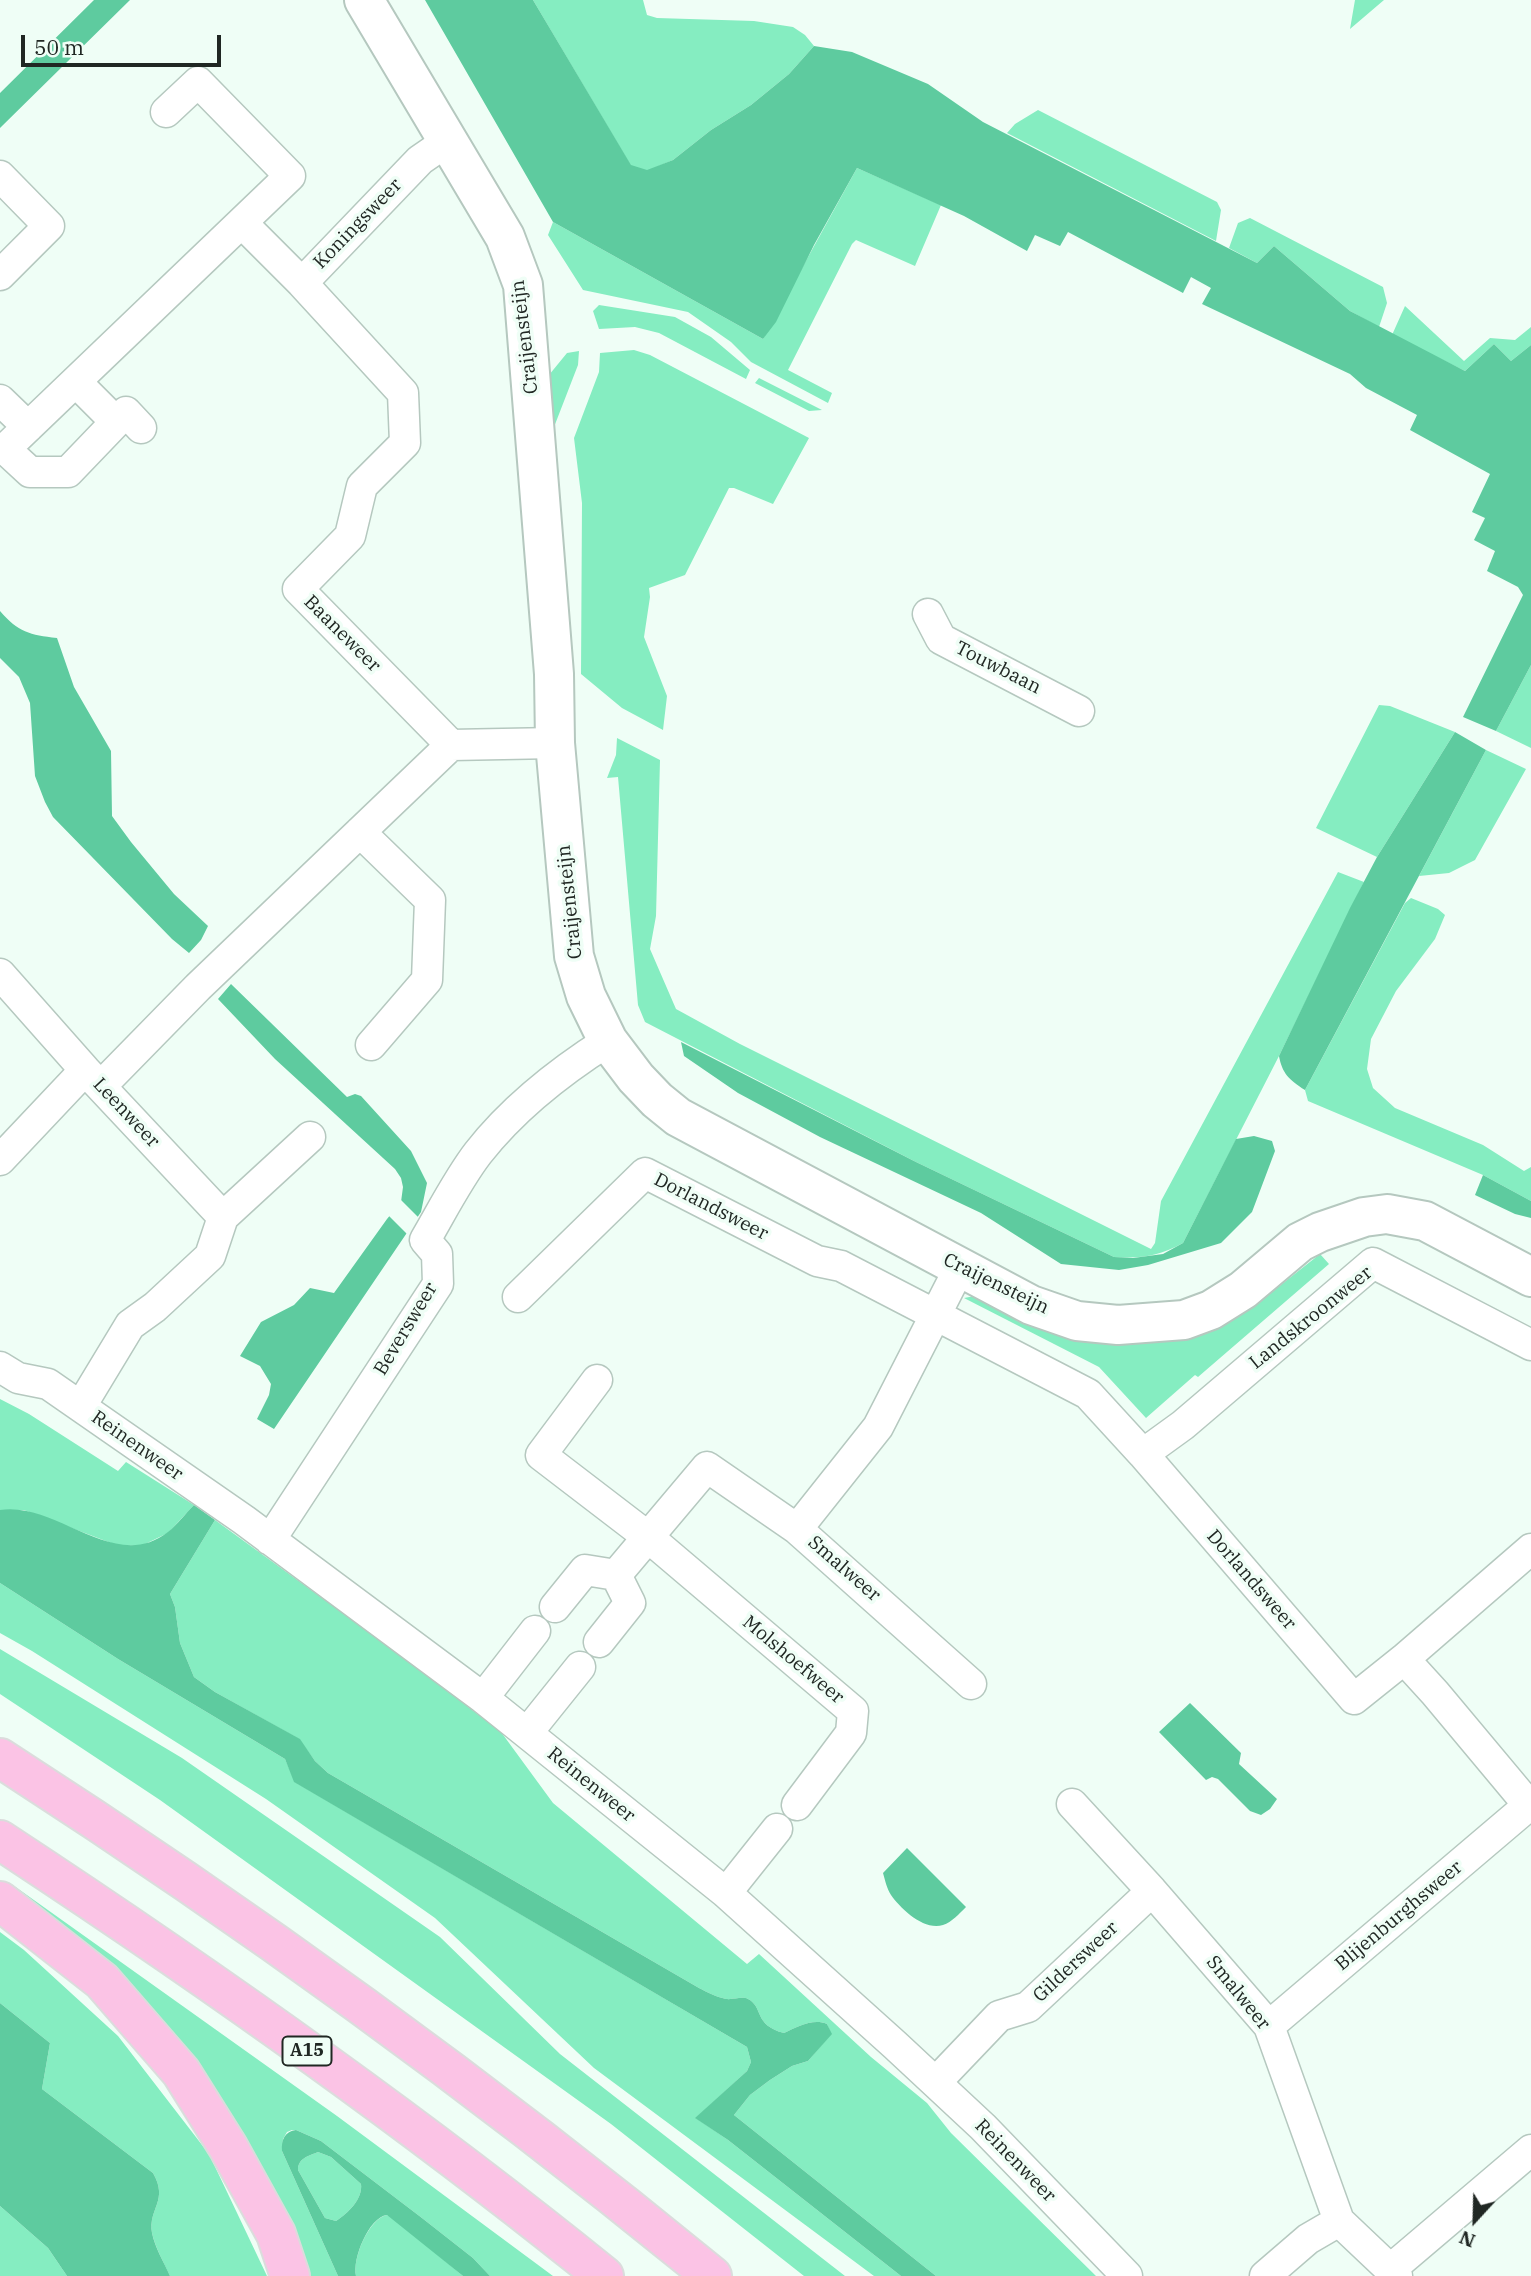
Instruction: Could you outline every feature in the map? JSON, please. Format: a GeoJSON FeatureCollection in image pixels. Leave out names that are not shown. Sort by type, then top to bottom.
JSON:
{"type":"FeatureCollection","features":[{"type":"Feature","properties":{"kind":"highway"},"geometry":{"type":"LineString","coordinates":[[0,1758],[89,1815],[346,1994],[597,2182],[712,2276]]}},
{"type":"Feature","properties":{"kind":"highway","name":"A15"},"geometry":{"type":"LineString","coordinates":[[0,1840],[306,2051],[512,2202],[604,2276]]}},
{"type":"Feature","properties":{"kind":"highway"},"geometry":{"type":"LineString","coordinates":[[0,1901],[102,1981],[181,2072],[228,2147],[276,2234],[290,2276]]}},
{"type":"Feature","properties":{"kind":"street","name":"Craijensteijn"},"geometry":{"type":"LineString","coordinates":[[364,0],[505,237],[523,285],[554,674],[555,743],[574,957],[586,996],[608,1041],[636,1078],[678,1117],[1031,1305],[1077,1321],[1118,1325],[1185,1320],[1211,1310],[1243,1290],[1300,1242],[1364,1217],[1387,1214],[1425,1221],[1531,1277]]}},
{"type":"Feature","properties":{"kind":"street"},"geometry":{"type":"LineString","coordinates":[[76,383],[129,425],[68,472],[30,472],[5,449],[290,176],[198,82],[166,112]]}},
{"type":"Feature","properties":{"kind":"street","name":"Koningsweer"},"geometry":{"type":"LineString","coordinates":[[242,223],[302,283],[420,160],[449,140]]}},
{"type":"Feature","properties":{"kind":"street"},"geometry":{"type":"LineString","coordinates":[[0,176],[49,226],[0,275]]}},
{"type":"Feature","properties":{"kind":"street","name":"Baaneweer"},"geometry":{"type":"LineString","coordinates":[[302,283],[403,393],[405,443],[362,486],[350,536],[298,589],[451,745]]}},
{"type":"Feature","properties":{"kind":"street"},"geometry":{"type":"LineString","coordinates":[[0,400],[28,427]]}},
{"type":"Feature","properties":{"kind":"street","name":"Touwbaan"},"geometry":{"type":"LineString","coordinates":[[928,614],[941,639],[1079,710]]}},
{"type":"Feature","properties":{"kind":"street"},"geometry":{"type":"LineString","coordinates":[[0,974],[94,1078],[190,995],[451,745],[555,743]]}},
{"type":"Feature","properties":{"kind":"street"},"geometry":{"type":"LineString","coordinates":[[360,832],[429,900],[427,980],[371,1045]]}},
{"type":"Feature","properties":{"kind":"street","name":"Beversweer"},"geometry":{"type":"LineString","coordinates":[[270,1540],[438,1284],[438,1254],[425,1240],[477,1154],[552,1078],[608,1041]]}},
{"type":"Feature","properties":{"kind":"street","name":"Leenweer"},"geometry":{"type":"LineString","coordinates":[[0,1160],[94,1078],[223,1217]]}},
{"type":"Feature","properties":{"kind":"street"},"geometry":{"type":"LineString","coordinates":[[81,1406],[130,1325],[155,1307],[210,1256],[223,1217],[310,1137]]}},
{"type":"Feature","properties":{"kind":"street","name":"Dorlandsweer"},"geometry":{"type":"LineString","coordinates":[[519,1297],[645,1173],[817,1261],[841,1266],[1088,1394],[1354,1699],[1404,1659]]}},
{"type":"Feature","properties":{"kind":"street","name":"Landskroonweer"},"geometry":{"type":"LineString","coordinates":[[1143,1454],[1183,1425],[1373,1263],[1531,1345]]}},
{"type":"Feature","properties":{"kind":"street"},"geometry":{"type":"LineString","coordinates":[[797,1529],[878,1427],[960,1267]]}},
{"type":"Feature","properties":{"kind":"street","name":"Reinenweer"},"geometry":{"type":"LineString","coordinates":[[0,1367],[18,1378],[48,1384],[270,1540],[483,1698],[726,1893],[936,2082],[1127,2276]]}},
{"type":"Feature","properties":{"kind":"street","name":"Molshoefweer"},"geometry":{"type":"LineString","coordinates":[[597,1380],[541,1455],[648,1537],[853,1710],[851,1733],[797,1805]]}},
{"type":"Feature","properties":{"kind":"street","name":"Smalweer"},"geometry":{"type":"LineString","coordinates":[[648,1537],[707,1467],[797,1529],[971,1684]]}},
{"type":"Feature","properties":{"kind":"street"},"geometry":{"type":"LineString","coordinates":[[616,1574],[648,1537]]}},
{"type":"Feature","properties":{"kind":"street"},"geometry":{"type":"LineString","coordinates":[[1530,1807],[1404,1659],[1531,1549]]}},
{"type":"Feature","properties":{"kind":"street"},"geometry":{"type":"LineString","coordinates":[[555,1607],[585,1570],[616,1574]]}},
{"type":"Feature","properties":{"kind":"street"},"geometry":{"type":"LineString","coordinates":[[599,1642],[630,1603],[616,1574]]}},
{"type":"Feature","properties":{"kind":"street"},"geometry":{"type":"LineString","coordinates":[[483,1698],[535,1631]]}},
{"type":"Feature","properties":{"kind":"street"},"geometry":{"type":"LineString","coordinates":[[527,1733],[580,1667]]}},
{"type":"Feature","properties":{"kind":"street","name":"Smalweer"},"geometry":{"type":"LineString","coordinates":[[1072,1804],[1269,2026],[1339,2221]]}},
{"type":"Feature","properties":{"kind":"street","name":"Blijenburghsweer"},"geometry":{"type":"LineString","coordinates":[[1269,2026],[1530,1807]]}},
{"type":"Feature","properties":{"kind":"street"},"geometry":{"type":"LineString","coordinates":[[726,1893],[777,1829]]}},
{"type":"Feature","properties":{"kind":"street","name":"Gildersweer"},"geometry":{"type":"LineString","coordinates":[[936,2082],[999,2016],[1028,2007],[1152,1891]]}},
{"type":"Feature","properties":{"kind":"street"},"geometry":{"type":"LineString","coordinates":[[1265,2276],[1308,2239],[1339,2221],[1394,2272],[1531,2150]]}},
{"type":"Feature","properties":{"kind":"shaded area"},"geometry":{"type":"Polygon","coordinates":[[[94,0],[130,0],[0,128],[0,93],[94,0]]]}},
{"type":"Feature","properties":{"kind":"shaded area"},"geometry":{"type":"Polygon","coordinates":[[[425,0],[533,0],[631,165],[647,170],[673,160],[711,130],[751,105],[789,74],[814,46],[852,52],[928,84],[983,122],[1257,263],[1274,246],[1350,311],[1465,371],[1494,344],[1511,361],[1531,345],[1531,665],[1496,731],[1463,717],[1523,595],[1518,587],[1487,571],[1495,551],[1474,540],[1485,518],[1472,512],[1490,474],[1410,430],[1417,415],[1366,388],[1350,374],[1202,304],[1211,288],[1191,277],[1183,293],[1068,232],[1060,246],[1035,235],[1027,251],[964,216],[857,168],[814,245],[776,322],[763,339],[553,222],[425,0]]]}},
{"type":"Feature","properties":{"kind":"shaded area"},"geometry":{"type":"Polygon","coordinates":[[[533,0],[643,0],[647,15],[657,18],[754,21],[793,27],[805,35],[814,46],[789,74],[751,105],[711,130],[673,160],[647,171],[631,166],[533,0]]]}},
{"type":"Feature","properties":{"kind":"shaded area"},"geometry":{"type":"Polygon","coordinates":[[[1355,0],[1384,0],[1350,29],[1355,0]]]}},
{"type":"Feature","properties":{"kind":"shaded area"},"geometry":{"type":"Polygon","coordinates":[[[1038,110],[1217,202],[1221,210],[1216,241],[1007,133],[1015,124],[1038,110]]]}},
{"type":"Feature","properties":{"kind":"shaded area"},"geometry":{"type":"Polygon","coordinates":[[[857,168],[941,205],[915,266],[856,240],[852,244],[788,370],[832,393],[828,403],[751,362],[731,342],[688,312],[583,290],[548,235],[553,222],[763,339],[857,168]]]}},
{"type":"Feature","properties":{"kind":"shaded area"},"geometry":{"type":"Polygon","coordinates":[[[1250,218],[1383,287],[1387,303],[1379,327],[1350,311],[1274,246],[1257,263],[1229,248],[1238,223],[1250,218]]]}},
{"type":"Feature","properties":{"kind":"shaded area"},"geometry":{"type":"Polygon","coordinates":[[[599,305],[675,317],[711,337],[750,370],[746,379],[659,333],[635,327],[599,329],[593,311],[599,305]]]}},
{"type":"Feature","properties":{"kind":"shaded area"},"geometry":{"type":"Polygon","coordinates":[[[1405,306],[1464,361],[1490,338],[1515,340],[1531,327],[1531,345],[1511,361],[1494,344],[1465,371],[1392,335],[1405,306]]]}},
{"type":"Feature","properties":{"kind":"shaded area"},"geometry":{"type":"Polygon","coordinates":[[[634,350],[650,355],[809,438],[773,504],[729,488],[685,575],[649,588],[644,637],[667,696],[663,730],[622,708],[581,674],[582,503],[574,438],[599,372],[600,353],[634,350]]]}},
{"type":"Feature","properties":{"kind":"shaded area"},"geometry":{"type":"Polygon","coordinates":[[[579,351],[578,365],[554,427],[554,457],[549,375],[567,353],[579,351]]]}},
{"type":"Feature","properties":{"kind":"shaded area"},"geometry":{"type":"Polygon","coordinates":[[[759,378],[822,410],[809,411],[755,383],[759,378]]]}},
{"type":"Feature","properties":{"kind":"shaded area"},"geometry":{"type":"Polygon","coordinates":[[[0,611],[25,631],[57,638],[74,687],[111,751],[112,816],[174,894],[208,926],[201,940],[189,953],[172,939],[53,817],[35,776],[30,703],[19,677],[0,658],[0,611]]]}},
{"type":"Feature","properties":{"kind":"shaded area"},"geometry":{"type":"Polygon","coordinates":[[[1531,665],[1531,748],[1496,731],[1531,665]]]}},
{"type":"Feature","properties":{"kind":"shaded area"},"geometry":{"type":"Polygon","coordinates":[[[1379,705],[1390,706],[1455,732],[1377,857],[1316,828],[1379,705]]]}},
{"type":"Feature","properties":{"kind":"shaded area"},"geometry":{"type":"Polygon","coordinates":[[[1455,732],[1486,750],[1305,1090],[1287,1076],[1279,1056],[1377,857],[1455,732]]]}},
{"type":"Feature","properties":{"kind":"shaded area"},"geometry":{"type":"Polygon","coordinates":[[[617,738],[660,760],[656,916],[650,949],[676,1009],[740,1044],[1151,1249],[1155,1243],[1161,1201],[1338,872],[1364,882],[1183,1243],[1150,1256],[1114,1257],[916,1162],[645,1022],[638,1005],[618,777],[607,778],[616,755],[617,738]]]}},
{"type":"Feature","properties":{"kind":"shaded area"},"geometry":{"type":"Polygon","coordinates":[[[1486,750],[1526,769],[1475,860],[1449,873],[1419,876],[1486,750]]]}},
{"type":"Feature","properties":{"kind":"shaded area"},"geometry":{"type":"Polygon","coordinates":[[[1411,898],[1438,909],[1445,915],[1435,939],[1396,991],[1371,1039],[1367,1069],[1373,1088],[1395,1108],[1483,1145],[1524,1171],[1531,1167],[1531,1201],[1483,1175],[1308,1101],[1305,1090],[1405,903],[1411,898]]]}},
{"type":"Feature","properties":{"kind":"shaded area"},"geometry":{"type":"Polygon","coordinates":[[[231,984],[347,1097],[355,1094],[361,1096],[411,1151],[427,1183],[421,1212],[274,1429],[257,1419],[269,1395],[271,1384],[260,1366],[240,1356],[261,1322],[294,1305],[310,1288],[334,1293],[401,1202],[403,1187],[395,1169],[275,1059],[218,999],[231,984]]]}},
{"type":"Feature","properties":{"kind":"shaded area"},"geometry":{"type":"Polygon","coordinates":[[[681,1042],[916,1162],[1114,1257],[1133,1258],[1163,1254],[1183,1243],[1236,1139],[1254,1136],[1272,1141],[1275,1151],[1252,1212],[1221,1243],[1148,1265],[1119,1270],[1061,1264],[981,1213],[820,1137],[738,1093],[684,1056],[681,1042]]]}},
{"type":"Feature","properties":{"kind":"shaded area"},"geometry":{"type":"Polygon","coordinates":[[[1483,1175],[1531,1201],[1531,1218],[1515,1214],[1475,1195],[1483,1175]]]}},
{"type":"Feature","properties":{"kind":"shaded area"},"geometry":{"type":"Polygon","coordinates":[[[1320,1254],[1329,1264],[1198,1377],[1195,1375],[1146,1418],[1099,1367],[964,1298],[980,1295],[1201,1334],[1249,1310],[1320,1254]]]}},
{"type":"Feature","properties":{"kind":"shaded area"},"geometry":{"type":"Polygon","coordinates":[[[0,1399],[29,1414],[118,1471],[126,1462],[194,1505],[168,1533],[143,1545],[119,1546],[24,1510],[0,1510],[0,1399]]]}},
{"type":"Feature","properties":{"kind":"shaded area"},"geometry":{"type":"Polygon","coordinates":[[[194,1505],[215,1520],[170,1594],[175,1607],[180,1643],[194,1677],[215,1692],[300,1739],[315,1761],[328,1773],[699,1988],[726,1999],[743,1998],[753,2002],[763,2021],[774,2030],[784,2033],[811,2023],[827,2024],[832,2034],[808,2061],[792,2066],[770,2080],[750,2095],[734,2115],[936,2276],[901,2276],[728,2140],[695,2118],[747,2071],[751,2062],[747,2047],[294,1782],[285,1759],[118,1659],[0,1583],[0,1510],[21,1510],[43,1516],[106,1541],[127,1545],[148,1543],[168,1532],[194,1505]]]}},
{"type":"Feature","properties":{"kind":"shaded area"},"geometry":{"type":"Polygon","coordinates":[[[215,1520],[501,1732],[553,1803],[747,1964],[759,1954],[871,2057],[927,2103],[951,2133],[1096,2276],[936,2276],[734,2115],[750,2095],[770,2080],[792,2066],[808,2061],[831,2034],[827,2024],[811,2023],[784,2033],[774,2030],[763,2021],[753,2002],[743,1998],[726,1999],[699,1988],[328,1773],[315,1761],[299,1739],[215,1692],[194,1677],[180,1643],[175,1607],[170,1594],[215,1520]]]}},
{"type":"Feature","properties":{"kind":"shaded area"},"geometry":{"type":"Polygon","coordinates":[[[0,1583],[118,1659],[285,1759],[295,1782],[747,2047],[751,2062],[747,2071],[696,2118],[728,2140],[901,2276],[874,2276],[594,2068],[435,1918],[266,1799],[0,1633],[0,1583]]]}},
{"type":"Feature","properties":{"kind":"shaded area"},"geometry":{"type":"Polygon","coordinates":[[[0,1649],[182,1758],[440,1937],[560,2054],[845,2276],[804,2276],[611,2124],[160,1800],[0,1694],[0,1649]]]}},
{"type":"Feature","properties":{"kind":"shaded area"},"geometry":{"type":"Polygon","coordinates":[[[1190,1703],[1241,1753],[1239,1764],[1277,1799],[1270,1809],[1261,1815],[1250,1811],[1218,1779],[1212,1777],[1206,1780],[1159,1732],[1190,1703]]]}},
{"type":"Feature","properties":{"kind":"shaded area"},"geometry":{"type":"Polygon","coordinates":[[[907,1848],[966,1907],[946,1924],[936,1926],[921,1922],[895,1901],[890,1893],[883,1873],[907,1848]]]}},
{"type":"Feature","properties":{"kind":"shaded area"},"geometry":{"type":"Polygon","coordinates":[[[10,1883],[337,2116],[553,2276],[490,2276],[473,2258],[321,2141],[292,2130],[287,2132],[283,2139],[282,2151],[338,2276],[307,2276],[292,2234],[6,1890],[10,1883]]]}},
{"type":"Feature","properties":{"kind":"shaded area"},"geometry":{"type":"Polygon","coordinates":[[[0,1932],[24,1950],[118,2036],[209,2154],[267,2276],[170,2276],[152,2233],[153,2217],[159,2198],[153,2173],[42,2089],[50,2043],[0,2003],[0,1932]]]}},
{"type":"Feature","properties":{"kind":"shaded area"},"geometry":{"type":"Polygon","coordinates":[[[0,2003],[50,2043],[42,2089],[153,2173],[159,2198],[153,2217],[152,2233],[170,2276],[67,2276],[48,2248],[0,2206],[0,2003]]]}},
{"type":"Feature","properties":{"kind":"shaded area"},"geometry":{"type":"Polygon","coordinates":[[[296,2130],[321,2141],[473,2258],[490,2276],[463,2276],[387,2215],[374,2223],[363,2240],[355,2269],[356,2276],[338,2276],[282,2151],[284,2137],[296,2130]],[[318,2152],[302,2160],[298,2170],[325,2218],[336,2221],[350,2210],[357,2200],[361,2184],[331,2157],[318,2152]]]}},
{"type":"Feature","properties":{"kind":"shaded area"},"geometry":{"type":"Polygon","coordinates":[[[318,2152],[331,2157],[361,2184],[357,2200],[350,2210],[336,2221],[325,2218],[298,2170],[302,2160],[318,2152]]]}},
{"type":"Feature","properties":{"kind":"shaded area"},"geometry":{"type":"Polygon","coordinates":[[[0,2206],[48,2248],[67,2276],[0,2276],[0,2206]]]}},
{"type":"Feature","properties":{"kind":"shaded area"},"geometry":{"type":"Polygon","coordinates":[[[387,2215],[463,2276],[356,2276],[355,2269],[363,2240],[374,2223],[387,2215]]]}},
{"type":"Feature","properties":{"kind":"pier"},"geometry":{"type":"Polygon","coordinates":[[[399,1198],[419,1218],[408,1235],[388,1215],[399,1198]]]}}]}
